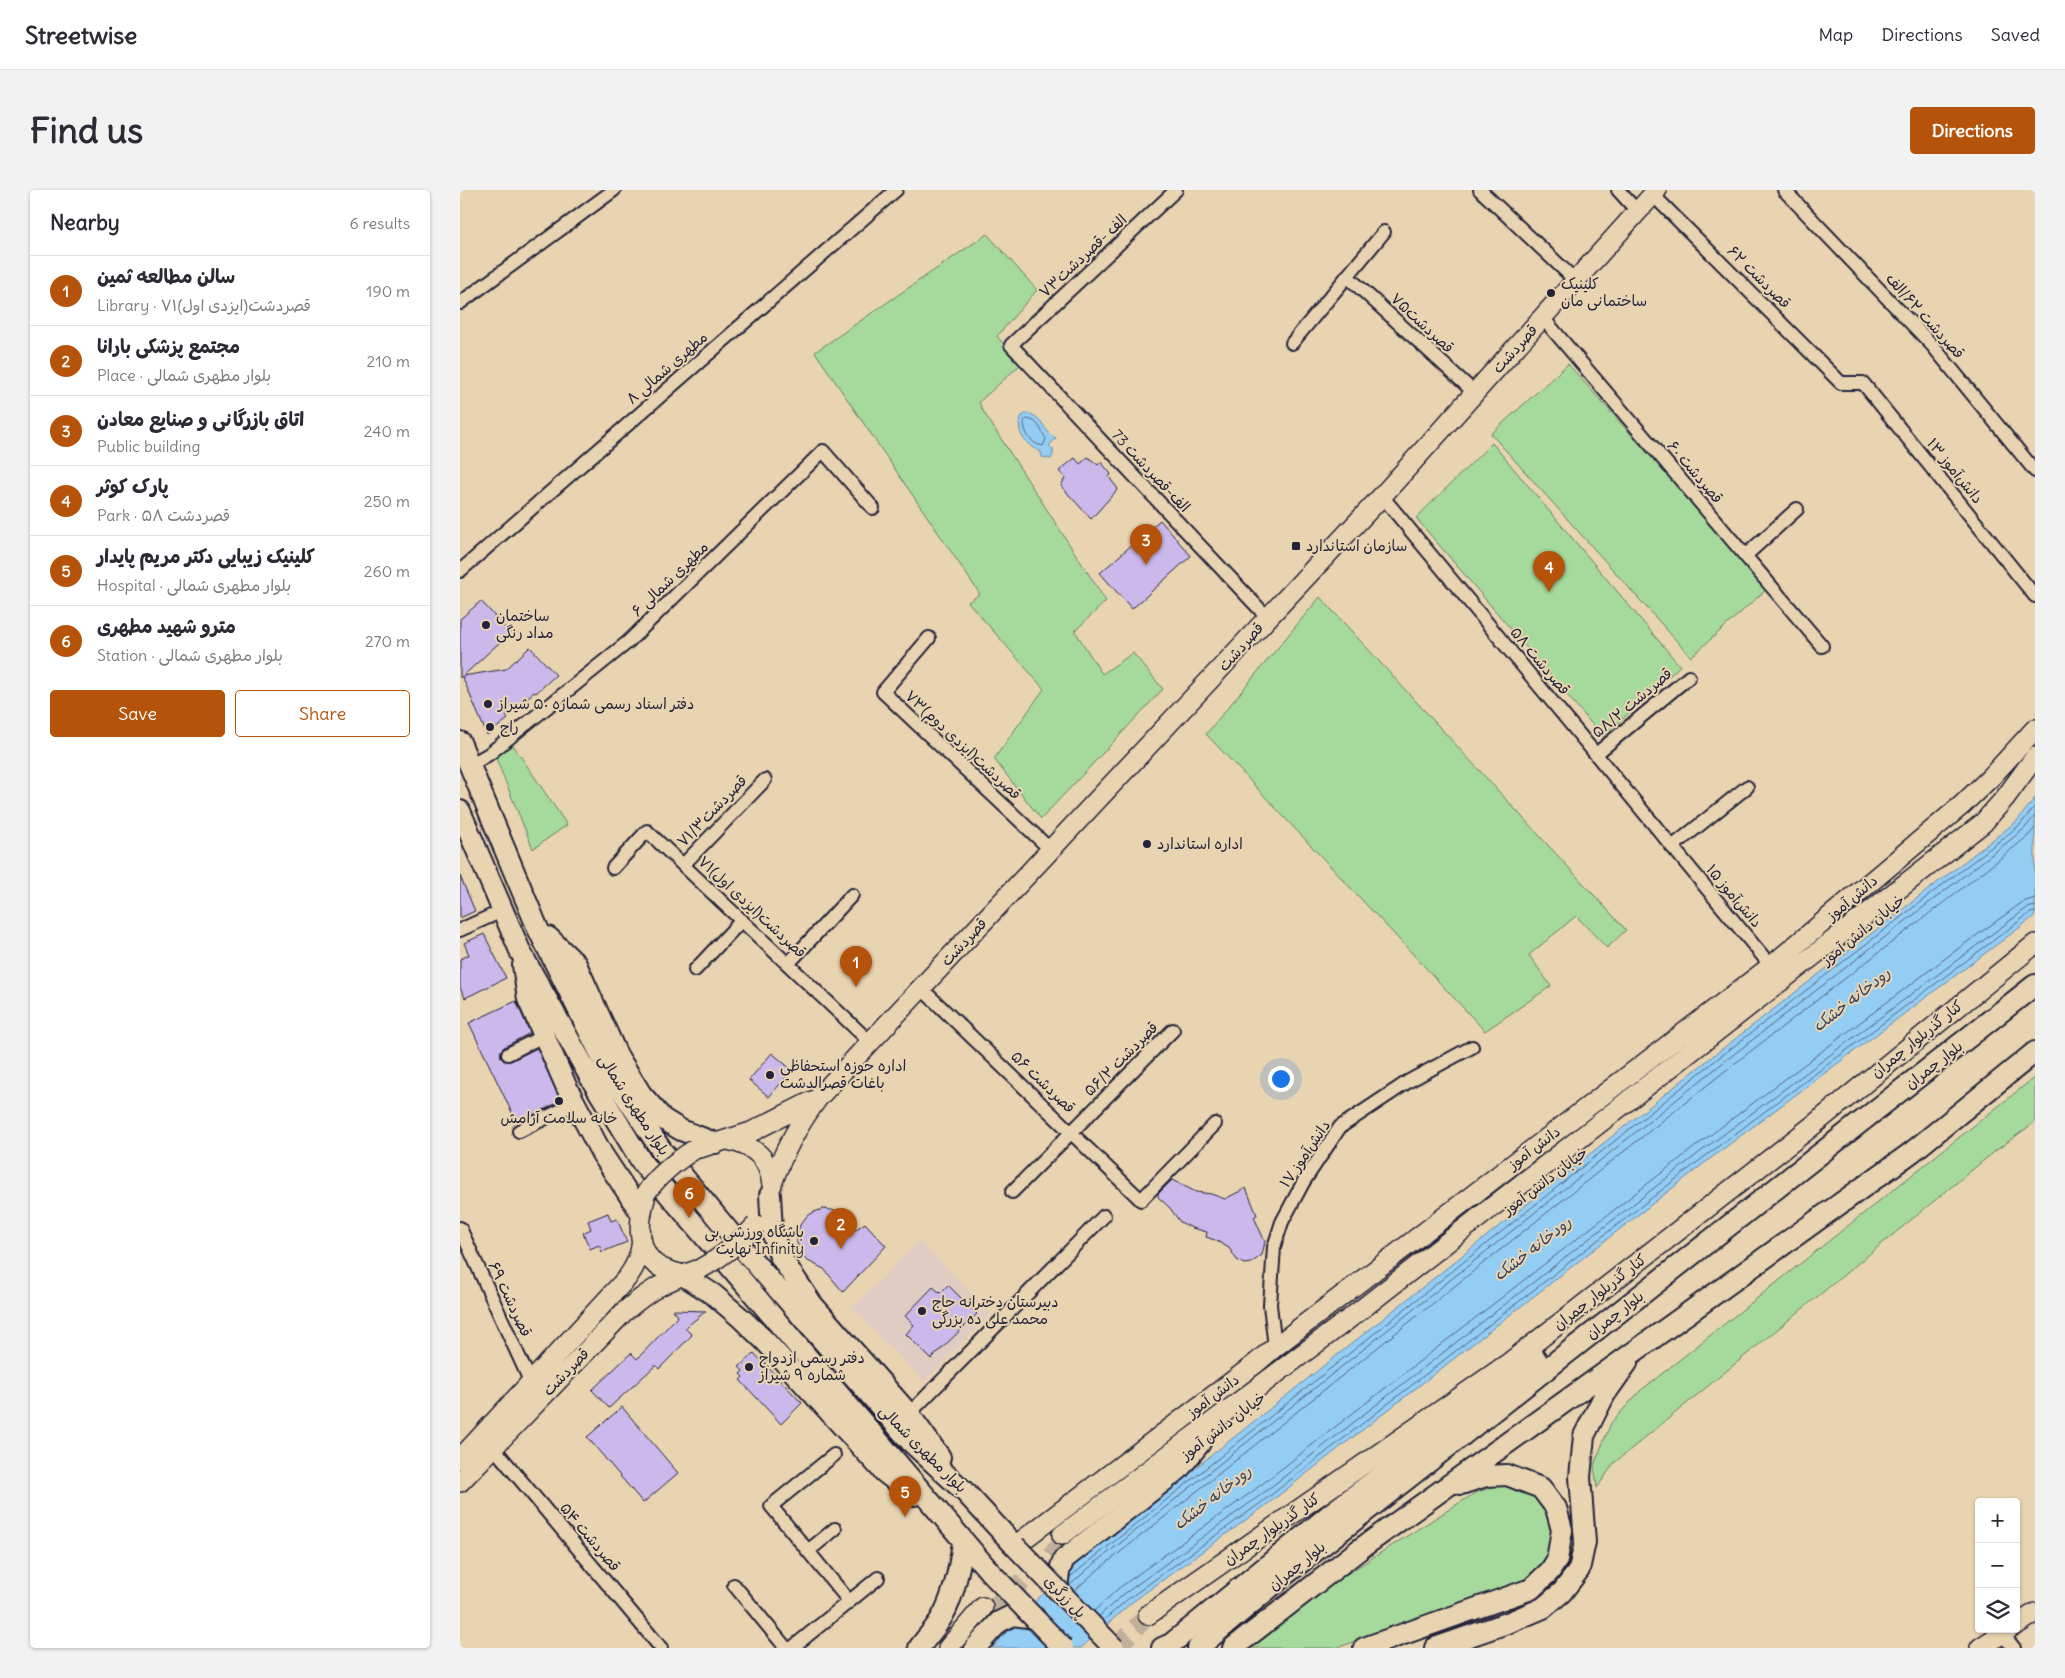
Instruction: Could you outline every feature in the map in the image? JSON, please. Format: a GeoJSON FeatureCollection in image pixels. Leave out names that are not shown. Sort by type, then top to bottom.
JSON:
{"type":"FeatureCollection","features":[{"type":"Feature","properties":{"kind":"main road","name":"قصردشت"},"geometry":{"type":"LineString","coordinates":[[818,1098],[1382,496],[1655,192]]}},
{"type":"Feature","properties":{"kind":"main road","name":"دانش آموز"},"geometry":{"type":"LineString","coordinates":[[1015,1546],[1771,966],[1962,804],[1991,777],[2035,729]]}},
{"type":"Feature","properties":{"kind":"main road","name":"بلوار مطهرى شمالى"},"geometry":{"type":"LineString","coordinates":[[460,742],[538,929],[610,1073],[662,1151],[749,1256],[911,1442],[966,1493],[1015,1546]]}},
{"type":"Feature","properties":{"kind":"main road"},"geometry":{"type":"LineString","coordinates":[[2009,802],[2035,757]]}},
{"type":"Feature","properties":{"kind":"main road"},"geometry":{"type":"LineString","coordinates":[[2009,802],[2035,779]]}},
{"type":"Feature","properties":{"kind":"main road","name":"خیابان دانش آموز"},"geometry":{"type":"LineString","coordinates":[[1200,1443],[1336,1342],[1622,1122],[1991,830],[2009,802]]}},
{"type":"Feature","properties":{"kind":"main road","name":"خیابان دانش آموز"},"geometry":{"type":"LineString","coordinates":[[1070,1540],[1276,1374],[1592,1130],[2009,802]]}},
{"type":"Feature","properties":{"kind":"main road","name":"بلوار مطهرى شمالى"},"geometry":{"type":"LineString","coordinates":[[460,811],[521,953],[590,1077],[643,1164],[943,1518],[990,1572],[1036,1618]]}},
{"type":"Feature","properties":{"kind":"main road"},"geometry":{"type":"LineString","coordinates":[[538,929],[576,964],[617,1055],[641,1094],[663,1119],[682,1130],[722,1141],[742,1143],[764,1161],[769,1168],[772,1231],[780,1256],[812,1304],[909,1414],[966,1493]]}},
{"type":"Feature","properties":{"kind":"main road","name":"کنار گذربلوار چمران"},"geometry":{"type":"LineString","coordinates":[[1148,1615],[1510,1362],[1811,1127],[2035,944]]}},
{"type":"Feature","properties":{"kind":"main road"},"geometry":{"type":"LineString","coordinates":[[521,953],[528,999],[543,1036],[602,1154],[641,1213]]}},
{"type":"Feature","properties":{"kind":"main road","name":"بلوار چمران"},"geometry":{"type":"LineString","coordinates":[[1198,1648],[1286,1574],[2035,986]]}},
{"type":"Feature","properties":{"kind":"main road","name":"بلوار چمران"},"geometry":{"type":"LineString","coordinates":[[1232,1648],[1360,1549],[1912,1152],[2035,1052]]}},
{"type":"Feature","properties":{"kind":"main road"},"geometry":{"type":"LineString","coordinates":[[818,1098],[798,1124],[782,1156],[771,1189],[768,1205],[756,1225],[743,1240],[728,1252],[692,1272],[666,1270],[653,1263],[642,1241],[640,1230],[641,1213],[646,1193],[654,1182],[677,1161],[695,1149],[751,1132],[818,1098]]}},
{"type":"Feature","properties":{"kind":"main road","name":"قصردشت"},"geometry":{"type":"LineString","coordinates":[[460,1459],[627,1278],[635,1267],[642,1241]]}},
{"type":"Feature","properties":{"kind":"main road","name":"قصردشت"},"geometry":{"type":"LineString","coordinates":[[460,1482],[625,1311],[648,1291],[692,1272]]}},
{"type":"Feature","properties":{"kind":"main road"},"geometry":{"type":"LineString","coordinates":[[692,1272],[714,1295],[766,1342],[884,1472],[943,1518]]}},
{"type":"Feature","properties":{"kind":"main road"},"geometry":{"type":"LineString","coordinates":[[1162,1648],[1171,1644],[1334,1511],[1570,1334],[1616,1314]]}},
{"type":"Feature","properties":{"kind":"main road"},"geometry":{"type":"LineString","coordinates":[[1435,1648],[1510,1622],[1543,1608],[1562,1592],[1578,1570],[1585,1542],[1580,1477],[1584,1436],[1605,1394],[1617,1375],[1642,1345]]}},
{"type":"Feature","properties":{"kind":"main road"},"geometry":{"type":"LineString","coordinates":[[1057,1589],[1059,1572],[1070,1540],[1179,1469],[1200,1443]]}},
{"type":"Feature","properties":{"kind":"main road"},"geometry":{"type":"LineString","coordinates":[[1364,1648],[1531,1589],[1550,1572],[1557,1560],[1562,1530],[1556,1508],[1541,1488],[1507,1475],[1486,1476],[1444,1489]]}},
{"type":"Feature","properties":{"kind":"main road"},"geometry":{"type":"LineString","coordinates":[[918,1648],[942,1617],[951,1598],[963,1541]]}},
{"type":"Feature","properties":{"kind":"main road","name":"پل زرگری"},"geometry":{"type":"LineString","coordinates":[[1015,1546],[1114,1648]]}},
{"type":"Feature","properties":{"kind":"main road"},"geometry":{"type":"LineString","coordinates":[[1980,1648],[2010,1634],[2035,1613]]}},
{"type":"Feature","properties":{"kind":"main road"},"geometry":{"type":"LineString","coordinates":[[986,1618],[999,1622],[1013,1615],[1036,1618],[1064,1648]]}},
{"type":"Feature","properties":{"kind":"main road"},"geometry":{"type":"LineString","coordinates":[[948,1648],[986,1618]]}},
{"type":"Feature","properties":{"kind":"main road"},"geometry":{"type":"LineString","coordinates":[[959,1648],[986,1618]]}},
{"type":"Feature","properties":{"kind":"main road"},"geometry":{"type":"LineString","coordinates":[[975,1648],[986,1618]]}},
{"type":"Feature","properties":{"kind":"street"},"geometry":{"type":"LineString","coordinates":[[460,304],[614,190]]}},
{"type":"Feature","properties":{"kind":"street","name":"۸ مطهری شمالی"},"geometry":{"type":"LineString","coordinates":[[460,571],[896,190]]}},
{"type":"Feature","properties":{"kind":"street","name":"الف -قصردشت۷۳"},"geometry":{"type":"LineString","coordinates":[[1011,345],[1176,190]]}},
{"type":"Feature","properties":{"kind":"street"},"geometry":{"type":"LineString","coordinates":[[1480,190],[1576,281]]}},
{"type":"Feature","properties":{"kind":"street"},"geometry":{"type":"LineString","coordinates":[[1618,190],[1638,212]]}},
{"type":"Feature","properties":{"kind":"street","name":"قصردشت ۶۲/الف"},"geometry":{"type":"LineString","coordinates":[[1784,190],[1932,345],[2035,471]]}},
{"type":"Feature","properties":{"kind":"street","name":"قصردشت ۶۲"},"geometry":{"type":"LineString","coordinates":[[1655,192],[1841,383]]}},
{"type":"Feature","properties":{"kind":"street"},"geometry":{"type":"LineString","coordinates":[[1292,343],[1384,232]]}},
{"type":"Feature","properties":{"kind":"street","name":"قصردشت۷۵"},"geometry":{"type":"LineString","coordinates":[[1347,276],[1475,393]]}},
{"type":"Feature","properties":{"kind":"street","name":"۶۰ قصردشت"},"geometry":{"type":"LineString","coordinates":[[1542,318],[1822,646]]}},
{"type":"Feature","properties":{"kind":"street","name":"73 الف-قصردشت"},"geometry":{"type":"LineString","coordinates":[[1011,345],[1268,618]]}},
{"type":"Feature","properties":{"kind":"street","name":"دانش‌آموز ۱۳"},"geometry":{"type":"LineString","coordinates":[[1841,383],[1863,383],[2035,596]]}},
{"type":"Feature","properties":{"kind":"street","name":"۶ مطهری شمالی"},"geometry":{"type":"LineString","coordinates":[[470,765],[489,754],[628,642],[823,451],[874,508]]}},
{"type":"Feature","properties":{"kind":"street","name":"قصردشت ۵۸"},"geometry":{"type":"LineString","coordinates":[[1382,496],[1672,847]]}},
{"type":"Feature","properties":{"kind":"street"},"geometry":{"type":"LineString","coordinates":[[1745,556],[1797,509]]}},
{"type":"Feature","properties":{"kind":"street","name":"۷۳قصردشت(ایزدی دوم)"},"geometry":{"type":"LineString","coordinates":[[929,638],[883,692],[1051,850]]}},
{"type":"Feature","properties":{"kind":"street","name":"۵۸/۲ قصردشت"},"geometry":{"type":"LineString","coordinates":[[1596,754],[1689,677]]}},
{"type":"Feature","properties":{"kind":"street","name":"قصردشت۷۱/۳"},"geometry":{"type":"LineString","coordinates":[[683,865],[765,780]]}},
{"type":"Feature","properties":{"kind":"street"},"geometry":{"type":"LineString","coordinates":[[1672,847],[1747,787]]}},
{"type":"Feature","properties":{"kind":"street","name":"۷۱قصردشت(ایزدی اول)"},"geometry":{"type":"LineString","coordinates":[[613,868],[647,832],[870,1042]]}},
{"type":"Feature","properties":{"kind":"street","name":"دانش‌آموز ۱۵"},"geometry":{"type":"LineString","coordinates":[[1672,847],[1771,966]]}},
{"type":"Feature","properties":{"kind":"street"},"geometry":{"type":"LineString","coordinates":[[788,964],[852,895]]}},
{"type":"Feature","properties":{"kind":"street"},"geometry":{"type":"LineString","coordinates":[[460,930],[504,910]]}},
{"type":"Feature","properties":{"kind":"street"},"geometry":{"type":"LineString","coordinates":[[695,970],[742,920]]}},
{"type":"Feature","properties":{"kind":"street","name":"۵۶ قصردشت"},"geometry":{"type":"LineString","coordinates":[[922,988],[1141,1200],[1215,1124]]}},
{"type":"Feature","properties":{"kind":"street","name":"۵۶/۲ قصردشت"},"geometry":{"type":"LineString","coordinates":[[1012,1192],[1173,1030]]}},
{"type":"Feature","properties":{"kind":"street"},"geometry":{"type":"LineString","coordinates":[[508,1054],[543,1036]]}},
{"type":"Feature","properties":{"kind":"street","name":"دانش‌آموز ۱۷"},"geometry":{"type":"LineString","coordinates":[[1275,1347],[1270,1305],[1274,1247],[1282,1222],[1304,1181],[1340,1127],[1409,1081],[1472,1047]]}},
{"type":"Feature","properties":{"kind":"street"},"geometry":{"type":"LineString","coordinates":[[520,1131],[576,1103]]}},
{"type":"Feature","properties":{"kind":"street"},"geometry":{"type":"LineString","coordinates":[[909,1414],[1104,1216]]}},
{"type":"Feature","properties":{"kind":"street","name":"۶۹ قصردشت"},"geometry":{"type":"LineString","coordinates":[[460,1228],[531,1383]]}},
{"type":"Feature","properties":{"kind":"street","name":"۵۴ قصردشت"},"geometry":{"type":"LineString","coordinates":[[493,1448],[661,1648]]}},
{"type":"Feature","properties":{"kind":"street"},"geometry":{"type":"LineString","coordinates":[[834,1454],[772,1506],[849,1601]]}},
{"type":"Feature","properties":{"kind":"street"},"geometry":{"type":"LineString","coordinates":[[808,1551],[835,1529]]}},
{"type":"Feature","properties":{"kind":"street"},"geometry":{"type":"LineString","coordinates":[[792,1648],[806,1644],[849,1601],[878,1578]]}},
{"type":"Feature","properties":{"kind":"street"},"geometry":{"type":"LineString","coordinates":[[734,1586],[786,1648]]}},
{"type":"Feature","properties":{"kind":"shaded area","name":"دبیرستان دخترانه حاج محمد علی ده بزرگی"},"geometry":{"type":"Polygon","coordinates":[[[920,1240],[991,1314],[924,1382],[852,1308],[920,1240]]]}},
{"type":"Feature","properties":{"kind":"green space"},"geometry":{"type":"Polygon","coordinates":[[[987,234],[1037,290],[997,336],[1020,365],[979,402],[1106,601],[1075,631],[1102,674],[1133,653],[1163,689],[1041,819],[994,759],[1044,689],[968,602],[980,594],[815,352],[987,234]]]}},
{"type":"Feature","properties":{"kind":"green space"},"geometry":{"type":"Polygon","coordinates":[[[1568,364],[1768,588],[1691,657],[1491,434],[1568,364]]]}},
{"type":"Feature","properties":{"kind":"green space"},"geometry":{"type":"Polygon","coordinates":[[[1492,443],[1680,666],[1603,737],[1416,518],[1492,443]]]}},
{"type":"Feature","properties":{"kind":"green space"},"geometry":{"type":"Polygon","coordinates":[[[1320,597],[1626,930],[1607,948],[1576,916],[1529,955],[1551,986],[1485,1031],[1206,734],[1320,597]]]}},
{"type":"Feature","properties":{"kind":"green space"},"geometry":{"type":"Polygon","coordinates":[[[513,745],[567,825],[533,849],[495,756],[513,745]]]}},
{"type":"Feature","properties":{"kind":"green space"},"geometry":{"type":"Polygon","coordinates":[[[2035,1077],[2035,1122],[1994,1152],[1614,1463],[1597,1488],[1594,1465],[1611,1423],[1639,1392],[2035,1077]]]}},
{"type":"Feature","properties":{"kind":"green space"},"geometry":{"type":"Polygon","coordinates":[[[1499,1485],[1512,1486],[1528,1492],[1542,1505],[1550,1519],[1554,1534],[1551,1554],[1544,1566],[1528,1579],[1516,1586],[1336,1648],[1245,1648],[1317,1593],[1475,1493],[1499,1485]]]}},
{"type":"Feature","properties":{"kind":"water"},"geometry":{"type":"Polygon","coordinates":[[[1027,413],[1038,418],[1048,432],[1056,438],[1049,446],[1053,449],[1051,459],[1042,457],[1041,452],[1026,442],[1023,437],[1019,427],[1022,416],[1027,413]]]}},
{"type":"Feature","properties":{"kind":"water","name":"رودخانه خشک"},"geometry":{"type":"Polygon","coordinates":[[[2035,798],[2035,916],[1711,1158],[1265,1506],[1131,1603],[1081,1648],[992,1648],[1029,1607],[1081,1559],[1713,1056],[2017,821],[2035,798]]]}},
{"type":"Feature","properties":{"kind":"building"},"geometry":{"type":"Polygon","coordinates":[[[1088,457],[1098,465],[1101,462],[1111,474],[1109,477],[1118,489],[1091,519],[1061,486],[1065,478],[1059,471],[1075,458],[1080,464],[1088,457]]]}},
{"type":"Feature","properties":{"kind":"building"},"geometry":{"type":"Polygon","coordinates":[[[1160,520],[1191,556],[1132,609],[1100,573],[1160,520]]]}},
{"type":"Feature","properties":{"kind":"building"},"geometry":{"type":"Polygon","coordinates":[[[481,601],[510,633],[463,676],[506,669],[530,647],[556,675],[506,716],[508,719],[487,735],[462,676],[460,678],[460,619],[481,601]]]}},
{"type":"Feature","properties":{"kind":"building"},"geometry":{"type":"Polygon","coordinates":[[[460,876],[475,911],[460,918],[460,876]]]}},
{"type":"Feature","properties":{"kind":"building"},"geometry":{"type":"Polygon","coordinates":[[[484,934],[506,978],[465,998],[460,988],[460,959],[469,955],[464,943],[484,934]]]}},
{"type":"Feature","properties":{"kind":"building"},"geometry":{"type":"Polygon","coordinates":[[[516,1001],[530,1033],[504,1047],[501,1050],[501,1057],[504,1061],[511,1061],[537,1048],[561,1101],[517,1123],[469,1023],[516,1001]]]}},
{"type":"Feature","properties":{"kind":"building","name":"اداره حوزه استحفاظی باغات قصرالدشت"},"geometry":{"type":"Polygon","coordinates":[[[772,1053],[792,1070],[769,1097],[749,1080],[772,1053]]]}},
{"type":"Feature","properties":{"kind":"building"},"geometry":{"type":"Polygon","coordinates":[[[1172,1180],[1196,1192],[1211,1194],[1225,1199],[1246,1188],[1257,1215],[1254,1217],[1265,1242],[1262,1255],[1251,1263],[1244,1264],[1237,1260],[1229,1248],[1206,1237],[1207,1232],[1180,1222],[1170,1208],[1158,1197],[1158,1194],[1172,1180]]]}},
{"type":"Feature","properties":{"kind":"building"},"geometry":{"type":"Polygon","coordinates":[[[823,1209],[841,1213],[848,1219],[855,1230],[865,1223],[886,1246],[843,1292],[824,1269],[806,1260],[800,1252],[797,1243],[800,1225],[806,1217],[823,1209]]]}},
{"type":"Feature","properties":{"kind":"building"},"geometry":{"type":"Polygon","coordinates":[[[608,1213],[611,1221],[617,1219],[627,1242],[602,1252],[599,1245],[590,1249],[583,1233],[591,1229],[588,1221],[608,1213]]]}},
{"type":"Feature","properties":{"kind":"building"},"geometry":{"type":"Polygon","coordinates":[[[948,1285],[977,1314],[931,1359],[906,1334],[914,1325],[905,1316],[933,1287],[940,1293],[948,1285]]]}},
{"type":"Feature","properties":{"kind":"building"},"geometry":{"type":"Polygon","coordinates":[[[673,1310],[706,1311],[685,1328],[692,1335],[659,1369],[656,1365],[609,1408],[592,1390],[631,1353],[637,1359],[678,1316],[673,1310]]]}},
{"type":"Feature","properties":{"kind":"building"},"geometry":{"type":"Polygon","coordinates":[[[754,1353],[802,1403],[781,1424],[740,1380],[743,1377],[740,1374],[743,1371],[739,1367],[754,1353]]]}},
{"type":"Feature","properties":{"kind":"building"},"geometry":{"type":"Polygon","coordinates":[[[622,1407],[678,1473],[643,1503],[587,1437],[622,1407]]]}},
{"type":"Feature","properties":{"kind":"tunnel"},"geometry":{"type":"LineString","coordinates":[[988,1613],[1066,1541]]}},
{"type":"Feature","properties":{"kind":"tunnel"},"geometry":{"type":"LineString","coordinates":[[1116,1648],[1148,1615]]}},
{"type":"Feature","properties":{"kind":"place","name":"کلینیک ساختمانی مان"},"geometry":{"type":"Point","coordinates":[1551,293]}},
{"type":"Feature","properties":{"kind":"place","name":"سازمان استاندارد"},"geometry":{"type":"Point","coordinates":[1296,546]}},
{"type":"Feature","properties":{"kind":"place","name":"اتاق بازرگانی و صنایع معادن"},"geometry":{"type":"Point","coordinates":[1146,565]}},
{"type":"Feature","properties":{"kind":"place","name":"پارک کوثر"},"geometry":{"type":"Point","coordinates":[1549,592]}},
{"type":"Feature","properties":{"kind":"place","name":"ساختمان مداد رنگی"},"geometry":{"type":"Point","coordinates":[486,625]}},
{"type":"Feature","properties":{"kind":"place","name":"دفتر اسناد رسمی شماره ۵۰ شیراز"},"geometry":{"type":"Point","coordinates":[488,704]}},
{"type":"Feature","properties":{"kind":"place","name":"راج"},"geometry":{"type":"Point","coordinates":[490,727]}},
{"type":"Feature","properties":{"kind":"place","name":"اداره استاندارد"},"geometry":{"type":"Point","coordinates":[1147,844]}},
{"type":"Feature","properties":{"kind":"place","name":"سالن مطالعه ثمین"},"geometry":{"type":"Point","coordinates":[856,987]}},
{"type":"Feature","properties":{"kind":"place","name":"اداره حوزه استحفاظی باغات قصرالدشت"},"geometry":{"type":"Point","coordinates":[770,1075]}},
{"type":"Feature","properties":{"kind":"place","name":"خانه سلامت آرامش"},"geometry":{"type":"Point","coordinates":[559,1101]}},
{"type":"Feature","properties":{"kind":"place","name":"مترو شهید مطهری"},"geometry":{"type":"Point","coordinates":[689,1218]}},
{"type":"Feature","properties":{"kind":"place","name":"باشگاه ورزشی بی نهایت Infinity"},"geometry":{"type":"Point","coordinates":[814,1241]}},
{"type":"Feature","properties":{"kind":"place","name":"مجتمع پزشکی بارانا"},"geometry":{"type":"Point","coordinates":[841,1249]}},
{"type":"Feature","properties":{"kind":"place","name":"دبیرستان دخترانه حاج محمد علی ده بزرگی"},"geometry":{"type":"Point","coordinates":[922,1311]}},
{"type":"Feature","properties":{"kind":"place","name":"دفتر رسمی ازدواج شماره ۹ شیراز"},"geometry":{"type":"Point","coordinates":[749,1367]}},
{"type":"Feature","properties":{"kind":"place","name":"کلینیک زیبایی دکتر مریم پایدار"},"geometry":{"type":"Point","coordinates":[905,1517]}}]}
